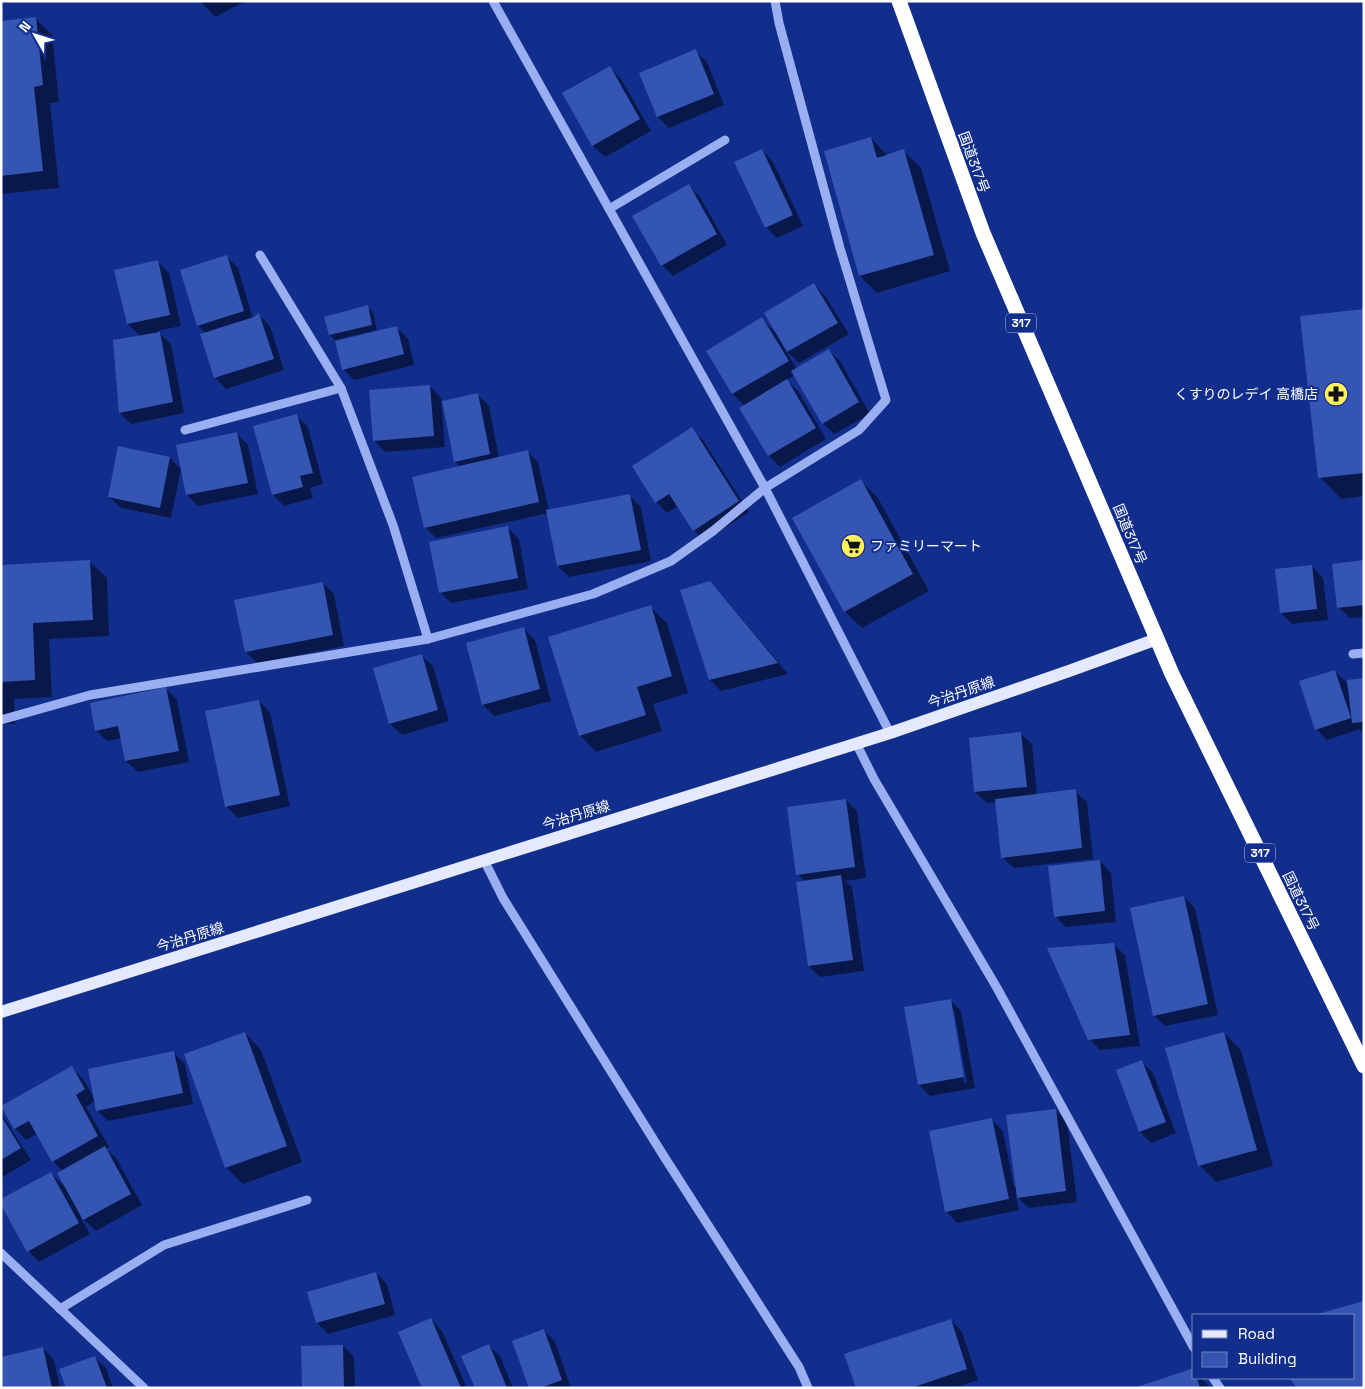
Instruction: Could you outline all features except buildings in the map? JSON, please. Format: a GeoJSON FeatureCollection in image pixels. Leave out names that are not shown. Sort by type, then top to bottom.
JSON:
{"type":"FeatureCollection","features":[{"type":"Feature","properties":{"kind":"highway","name":"国道317号"},"geometry":{"type":"LineString","coordinates":[[899,1],[983,234],[1172,674],[1364,1066]]}},
{"type":"Feature","properties":{"kind":"main road","name":"今治丹原線"},"geometry":{"type":"LineString","coordinates":[[1,1012],[890,733],[1157,639]]}},
{"type":"Feature","properties":{"kind":"street"},"geometry":{"type":"LineString","coordinates":[[493,1],[765,488],[890,733]]}},
{"type":"Feature","properties":{"kind":"street"},"geometry":{"type":"LineString","coordinates":[[1,720],[90,695],[428,639],[593,594],[670,561],[713,531],[765,488],[859,430],[886,400],[840,248],[779,23],[775,1]]}},
{"type":"Feature","properties":{"kind":"street"},"geometry":{"type":"LineString","coordinates":[[609,209],[725,140]]}},
{"type":"Feature","properties":{"kind":"street"},"geometry":{"type":"LineString","coordinates":[[260,255],[342,388],[393,525],[428,639]]}},
{"type":"Feature","properties":{"kind":"street"},"geometry":{"type":"LineString","coordinates":[[185,430],[342,388]]}},
{"type":"Feature","properties":{"kind":"street"},"geometry":{"type":"LineString","coordinates":[[1353,654],[1364,653]]}},
{"type":"Feature","properties":{"kind":"street"},"geometry":{"type":"LineString","coordinates":[[856,743],[874,779],[997,988],[1192,1344]]}},
{"type":"Feature","properties":{"kind":"street"},"geometry":{"type":"LineString","coordinates":[[484,860],[503,898],[665,1158],[799,1367],[808,1388]]}},
{"type":"Feature","properties":{"kind":"street"},"geometry":{"type":"LineString","coordinates":[[60,1309],[164,1245],[307,1200]]}},
{"type":"Feature","properties":{"kind":"street"},"geometry":{"type":"LineString","coordinates":[[1,1253],[144,1388]]}},
{"type":"Feature","properties":{"kind":"place","name":"くすりのレデイ 高橋店"},"geometry":{"type":"Point","coordinates":[1336,394]}},
{"type":"Feature","properties":{"kind":"place","name":"ファミリーマート"},"geometry":{"type":"Point","coordinates":[853,546]}}]}
